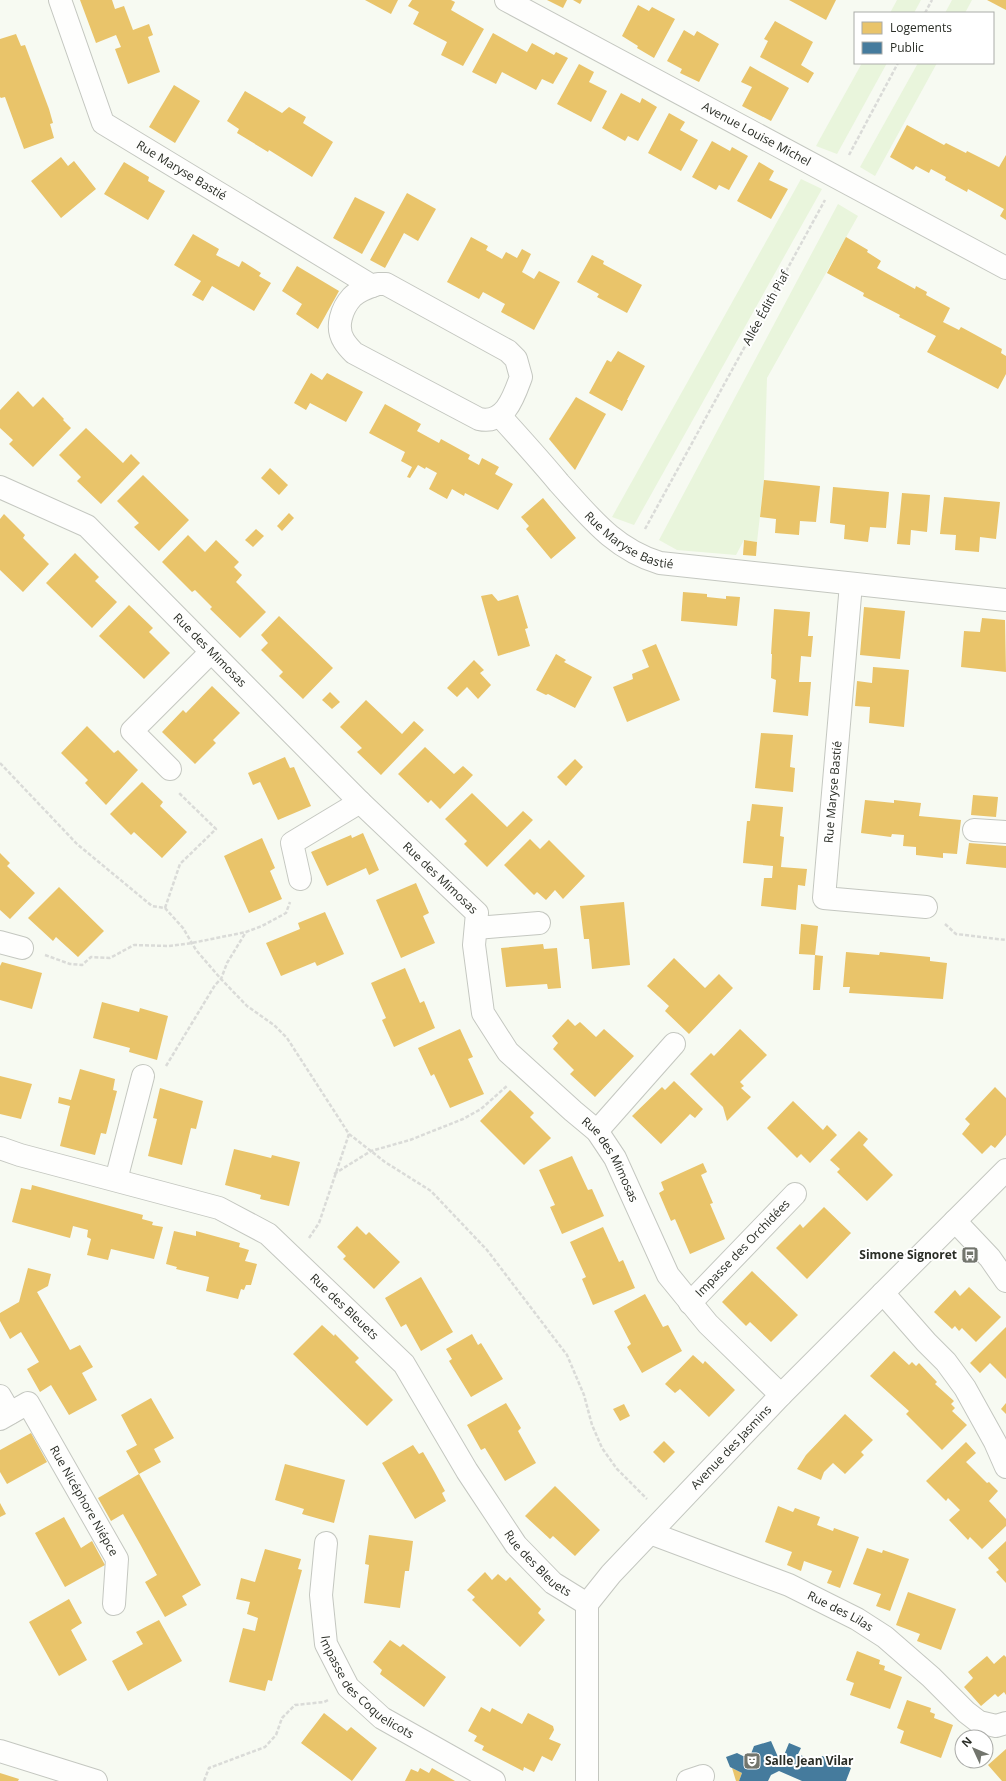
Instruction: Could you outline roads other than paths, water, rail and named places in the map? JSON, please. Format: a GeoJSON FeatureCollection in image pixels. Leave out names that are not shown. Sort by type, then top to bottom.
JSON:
{"type":"FeatureCollection","features":[{"type":"Feature","properties":{"kind":"street","name":"Rue Maryse Bastié"},"geometry":{"type":"LineString","coordinates":[[60,0],[103,123],[372,286],[386,284],[508,351],[516,359],[521,377],[510,402],[500,416],[595,523],[614,540],[633,552],[660,564],[1006,600]]}},
{"type":"Feature","properties":{"kind":"street","name":"Avenue Louise Michel"},"geometry":{"type":"LineString","coordinates":[[507,0],[1006,268]]}},
{"type":"Feature","properties":{"kind":"street"},"geometry":{"type":"LineString","coordinates":[[372,286],[365,288],[352,297],[343,311],[340,321],[341,333],[344,341],[354,354],[479,419],[485,421],[500,416]]}},
{"type":"Feature","properties":{"kind":"street","name":"Rue des Mimosas"},"geometry":{"type":"LineString","coordinates":[[0,487],[87,526],[360,802],[477,913],[474,945],[484,1013],[508,1052],[597,1131],[615,1158],[668,1275],[708,1324],[781,1395]]}},
{"type":"Feature","properties":{"kind":"street","name":"Rue Maryse Bastié"},"geometry":{"type":"LineString","coordinates":[[851,584],[824,898],[926,907]]}},
{"type":"Feature","properties":{"kind":"street"},"geometry":{"type":"LineString","coordinates":[[170,769],[132,731],[211,652]]}},
{"type":"Feature","properties":{"kind":"street"},"geometry":{"type":"LineString","coordinates":[[300,879],[292,843],[360,802]]}},
{"type":"Feature","properties":{"kind":"street"},"geometry":{"type":"LineString","coordinates":[[974,830],[1006,832]]}},
{"type":"Feature","properties":{"kind":"street"},"geometry":{"type":"LineString","coordinates":[[476,928],[539,923]]}},
{"type":"Feature","properties":{"kind":"street"},"geometry":{"type":"LineString","coordinates":[[0,942],[22,948]]}},
{"type":"Feature","properties":{"kind":"street"},"geometry":{"type":"LineString","coordinates":[[597,1131],[674,1044]]}},
{"type":"Feature","properties":{"kind":"street"},"geometry":{"type":"LineString","coordinates":[[116,1180],[143,1076]]}},
{"type":"Feature","properties":{"kind":"street","name":"Rue des Bleuets"},"geometry":{"type":"LineString","coordinates":[[0,1148],[20,1155],[219,1208],[268,1234],[404,1364],[467,1471],[516,1545],[553,1583],[587,1604]]}},
{"type":"Feature","properties":{"kind":"street","name":"Avenue des Jasmins"},"geometry":{"type":"LineString","coordinates":[[587,1604],[611,1574],[781,1395],[1006,1170]]}},
{"type":"Feature","properties":{"kind":"street","name":"Impasse des Orchidées"},"geometry":{"type":"LineString","coordinates":[[690,1303],[795,1194]]}},
{"type":"Feature","properties":{"kind":"street"},"geometry":{"type":"LineString","coordinates":[[955,1221],[990,1258],[1006,1281]]}},
{"type":"Feature","properties":{"kind":"street"},"geometry":{"type":"LineString","coordinates":[[883,1293],[926,1342],[946,1362],[965,1388],[996,1442],[1006,1467]]}},
{"type":"Feature","properties":{"kind":"street","name":"Rue Nicéphore Niépce"},"geometry":{"type":"LineString","coordinates":[[3,1409],[28,1403],[117,1559],[114,1604]]}},
{"type":"Feature","properties":{"kind":"street","name":"Rue des Lilas"},"geometry":{"type":"LineString","coordinates":[[650,1533],[789,1585],[857,1619],[885,1637],[931,1677],[966,1712],[979,1722],[996,1726],[1006,1723]]}},
{"type":"Feature","properties":{"kind":"street","name":"Impasse des Coquelicots"},"geometry":{"type":"LineString","coordinates":[[326,1543],[321,1595],[326,1644],[348,1687],[382,1718],[494,1781]]}},
{"type":"Feature","properties":{"kind":"street"},"geometry":{"type":"LineString","coordinates":[[587,1604],[587,1781]]}},
{"type":"Feature","properties":{"kind":"street"},"geometry":{"type":"LineString","coordinates":[[0,1751],[96,1781]]}},
{"type":"Feature","properties":{"kind":"place","name":"Simone Signoret"},"geometry":{"type":"Point","coordinates":[970,1255]}},
{"type":"Feature","properties":{"kind":"place","name":"Salle Jean Vilar"},"geometry":{"type":"Point","coordinates":[752,1761]}}]}
